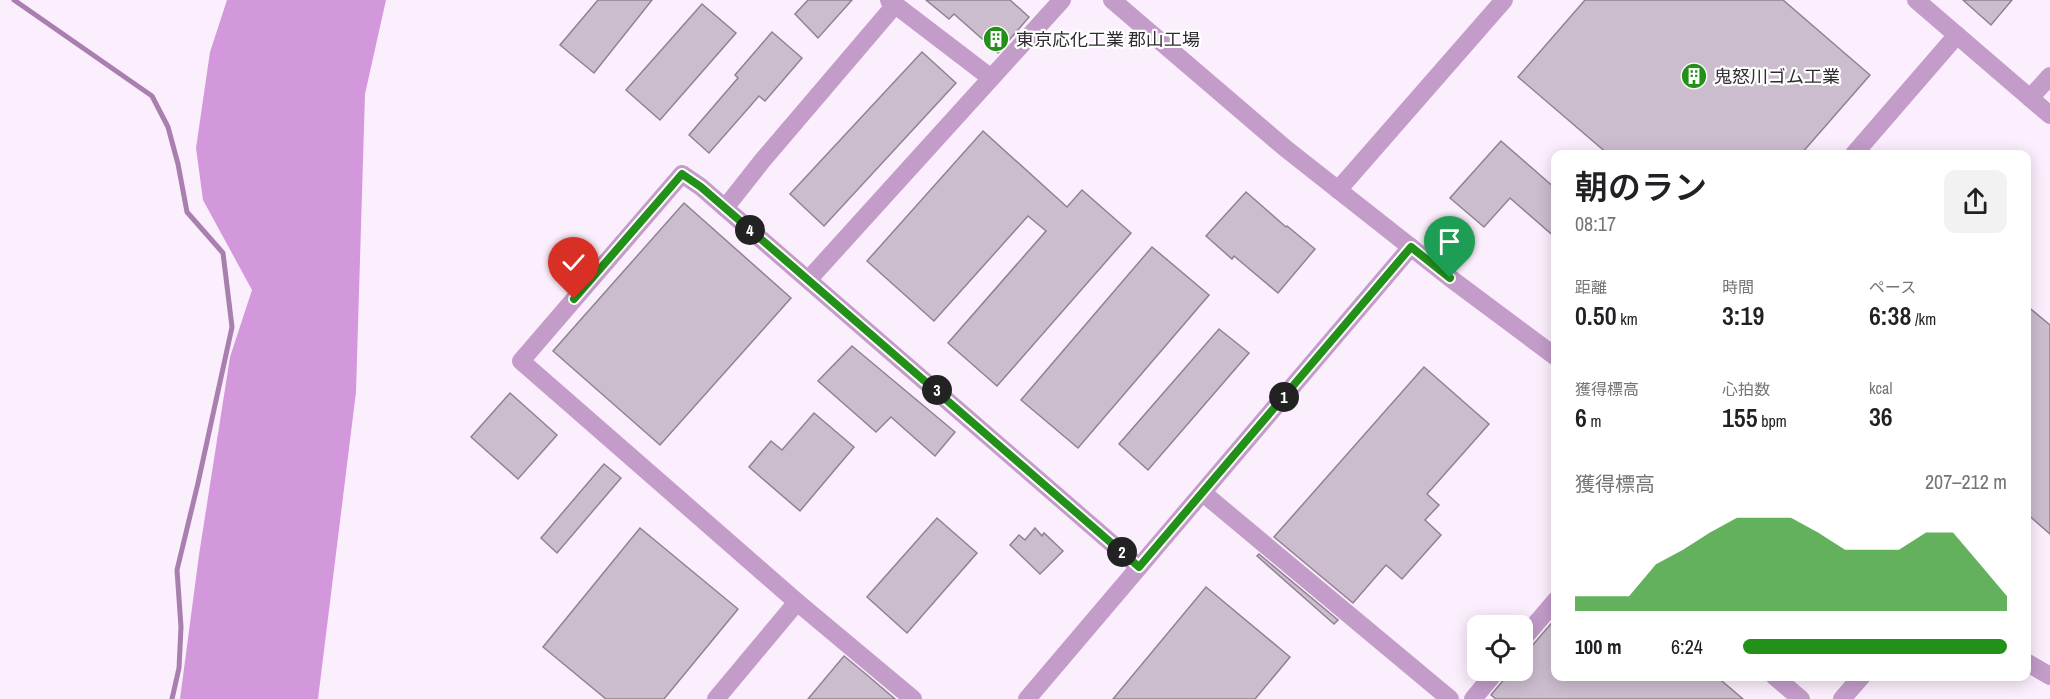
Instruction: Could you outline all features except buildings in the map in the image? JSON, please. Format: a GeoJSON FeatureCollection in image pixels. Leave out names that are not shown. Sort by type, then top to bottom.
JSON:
{"type":"FeatureCollection","features":[{"type":"Feature","properties":{"kind":"street"},"geometry":{"type":"LineString","coordinates":[[809,279],[1062,0]]}},
{"type":"Feature","properties":{"kind":"street"},"geometry":{"type":"LineString","coordinates":[[1112,0],[1338,190],[1551,353]]}},
{"type":"Feature","properties":{"kind":"street"},"geometry":{"type":"LineString","coordinates":[[1338,190],[1504,0]]}},
{"type":"Feature","properties":{"kind":"street"},"geometry":{"type":"LineString","coordinates":[[1916,0],[2050,115]]}},
{"type":"Feature","properties":{"kind":"street"},"geometry":{"type":"LineString","coordinates":[[725,208],[892,3],[991,78]]}},
{"type":"Feature","properties":{"kind":"street"},"geometry":{"type":"LineString","coordinates":[[1857,150],[1957,35]]}},
{"type":"Feature","properties":{"kind":"street"},"geometry":{"type":"LineString","coordinates":[[2030,98],[2050,76]]}},
{"type":"Feature","properties":{"kind":"street"},"geometry":{"type":"LineString","coordinates":[[913,699],[797,603],[521,361],[682,174],[701,187],[809,279],[1139,567]]}},
{"type":"Feature","properties":{"kind":"street"},"geometry":{"type":"LineString","coordinates":[[1027,699],[1411,247]]}},
{"type":"Feature","properties":{"kind":"street"},"geometry":{"type":"LineString","coordinates":[[1203,493],[1450,699]]}},
{"type":"Feature","properties":{"kind":"street"},"geometry":{"type":"LineString","coordinates":[[716,699],[797,603]]}},
{"type":"Feature","properties":{"kind":"street"},"geometry":{"type":"LineString","coordinates":[[1533,627],[1551,606]]}},
{"type":"Feature","properties":{"kind":"street"},"geometry":{"type":"LineString","coordinates":[[2031,665],[2050,676]]}},
{"type":"Feature","properties":{"kind":"street"},"geometry":{"type":"LineString","coordinates":[[1473,699],[1488,681]]}},
{"type":"Feature","properties":{"kind":"street"},"geometry":{"type":"LineString","coordinates":[[1780,681],[1801,699]]}},
{"type":"Feature","properties":{"kind":"street"},"geometry":{"type":"LineString","coordinates":[[1842,699],[1858,681]]}},
{"type":"Feature","properties":{"kind":"shaded area"},"geometry":{"type":"Polygon","coordinates":[[[227,0],[386,0],[365,94],[356,392],[318,699],[180,699],[199,555],[230,357],[252,290],[203,200],[196,148],[210,52],[227,0]]]}},
{"type":"Feature","properties":{"kind":"waterway"},"geometry":{"type":"LineString","coordinates":[[14,0],[152,96],[168,127],[187,212],[223,253],[232,327],[177,570],[181,627],[179,668],[172,699]]}},
{"type":"Feature","properties":{"kind":"place","name":"東京応化工業 郡山工場"},"geometry":{"type":"Point","coordinates":[996,39]}},
{"type":"Feature","properties":{"kind":"place","name":"鬼怒川ゴム工業"},"geometry":{"type":"Point","coordinates":[1694,76]}},
{"type":"Feature","properties":{"kind":"route"},"geometry":{"type":"LineString","coordinates":[[574,299],[682,174],[701,187],[809,279],[1139,567],[1411,247],[1450,278]]}}]}
